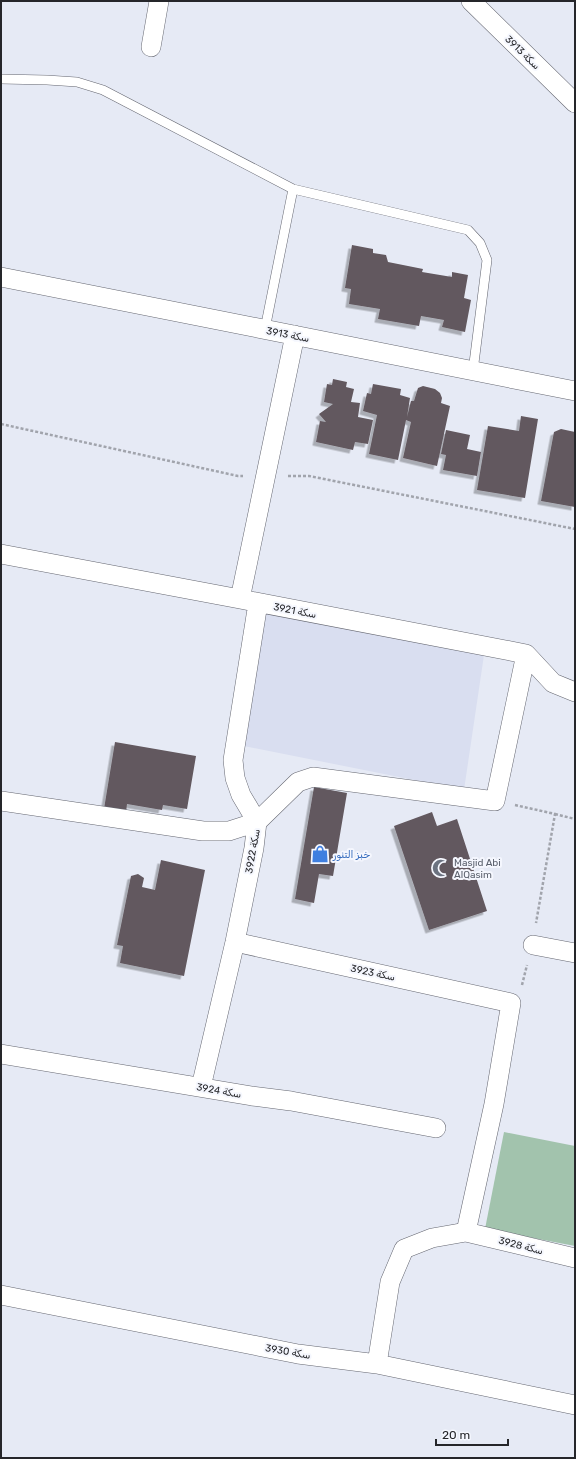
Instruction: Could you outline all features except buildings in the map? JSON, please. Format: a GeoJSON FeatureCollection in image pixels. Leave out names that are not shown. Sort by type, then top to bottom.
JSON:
{"type":"FeatureCollection","features":[{"type":"Feature","properties":{"kind":"street"},"geometry":{"type":"LineString","coordinates":[[151,47],[159,1]]}},
{"type":"Feature","properties":{"kind":"street","name":"سكة 3913"},"geometry":{"type":"LineString","coordinates":[[470,1],[575,103]]}},
{"type":"Feature","properties":{"kind":"street","name":"سكة 3913"},"geometry":{"type":"LineString","coordinates":[[1,277],[575,391]]}},
{"type":"Feature","properties":{"kind":"street"},"geometry":{"type":"LineString","coordinates":[[294,335],[249,601],[233,760],[235,778],[241,795],[257,822],[298,782],[313,777],[495,801],[526,654]]}},
{"type":"Feature","properties":{"kind":"street","name":"سكة 3921"},"geometry":{"type":"LineString","coordinates":[[1,554],[526,654]]}},
{"type":"Feature","properties":{"kind":"street"},"geometry":{"type":"LineString","coordinates":[[526,654],[553,683],[575,692]]}},
{"type":"Feature","properties":{"kind":"street","name":"سكة 3922"},"geometry":{"type":"LineString","coordinates":[[1,801],[203,831],[229,831],[257,822],[254,848],[235,942],[201,1087]]}},
{"type":"Feature","properties":{"kind":"street","name":"سكة 3923"},"geometry":{"type":"LineString","coordinates":[[235,942],[511,1003]]}},
{"type":"Feature","properties":{"kind":"street"},"geometry":{"type":"LineString","coordinates":[[532,945],[575,953]]}},
{"type":"Feature","properties":{"kind":"street"},"geometry":{"type":"LineString","coordinates":[[377,1364],[390,1282],[404,1249],[432,1238],[466,1232],[494,1104],[511,1003]]}},
{"type":"Feature","properties":{"kind":"street","name":"سكة 3924"},"geometry":{"type":"LineString","coordinates":[[1,1054],[291,1101],[436,1128]]}},
{"type":"Feature","properties":{"kind":"street","name":"سكة 3928"},"geometry":{"type":"LineString","coordinates":[[466,1232],[575,1258]]}},
{"type":"Feature","properties":{"kind":"street","name":"سكة 3930"},"geometry":{"type":"LineString","coordinates":[[1,1295],[298,1354],[377,1364],[575,1405]]}},
{"type":"Feature","properties":{"kind":"lane"},"geometry":{"type":"LineString","coordinates":[[1,79],[77,82],[102,90],[293,189],[468,230],[480,243],[487,260],[473,371]]}},
{"type":"Feature","properties":{"kind":"lane"},"geometry":{"type":"LineString","coordinates":[[265,329],[293,189]]}},
{"type":"Feature","properties":{"kind":"path"},"geometry":{"type":"LineString","coordinates":[[495,801],[575,819]]}},
{"type":"Feature","properties":{"kind":"path"},"geometry":{"type":"LineString","coordinates":[[511,1003],[521,988],[532,945],[555,814]]}},
{"type":"Feature","properties":{"kind":"shaded area"},"geometry":{"type":"Polygon","coordinates":[[[265,612],[484,655],[464,790],[239,745],[265,612]]]}},
{"type":"Feature","properties":{"kind":"green space"},"geometry":{"type":"Polygon","coordinates":[[[504,1132],[575,1146],[575,1246],[485,1229],[504,1132]]]}},
{"type":"Feature","properties":{"kind":"place","name":"خبز التنور"},"geometry":{"type":"Point","coordinates":[320,854]}},
{"type":"Feature","properties":{"kind":"place","name":"Masjid Abi AlQasim"},"geometry":{"type":"Point","coordinates":[441,868]}}]}
